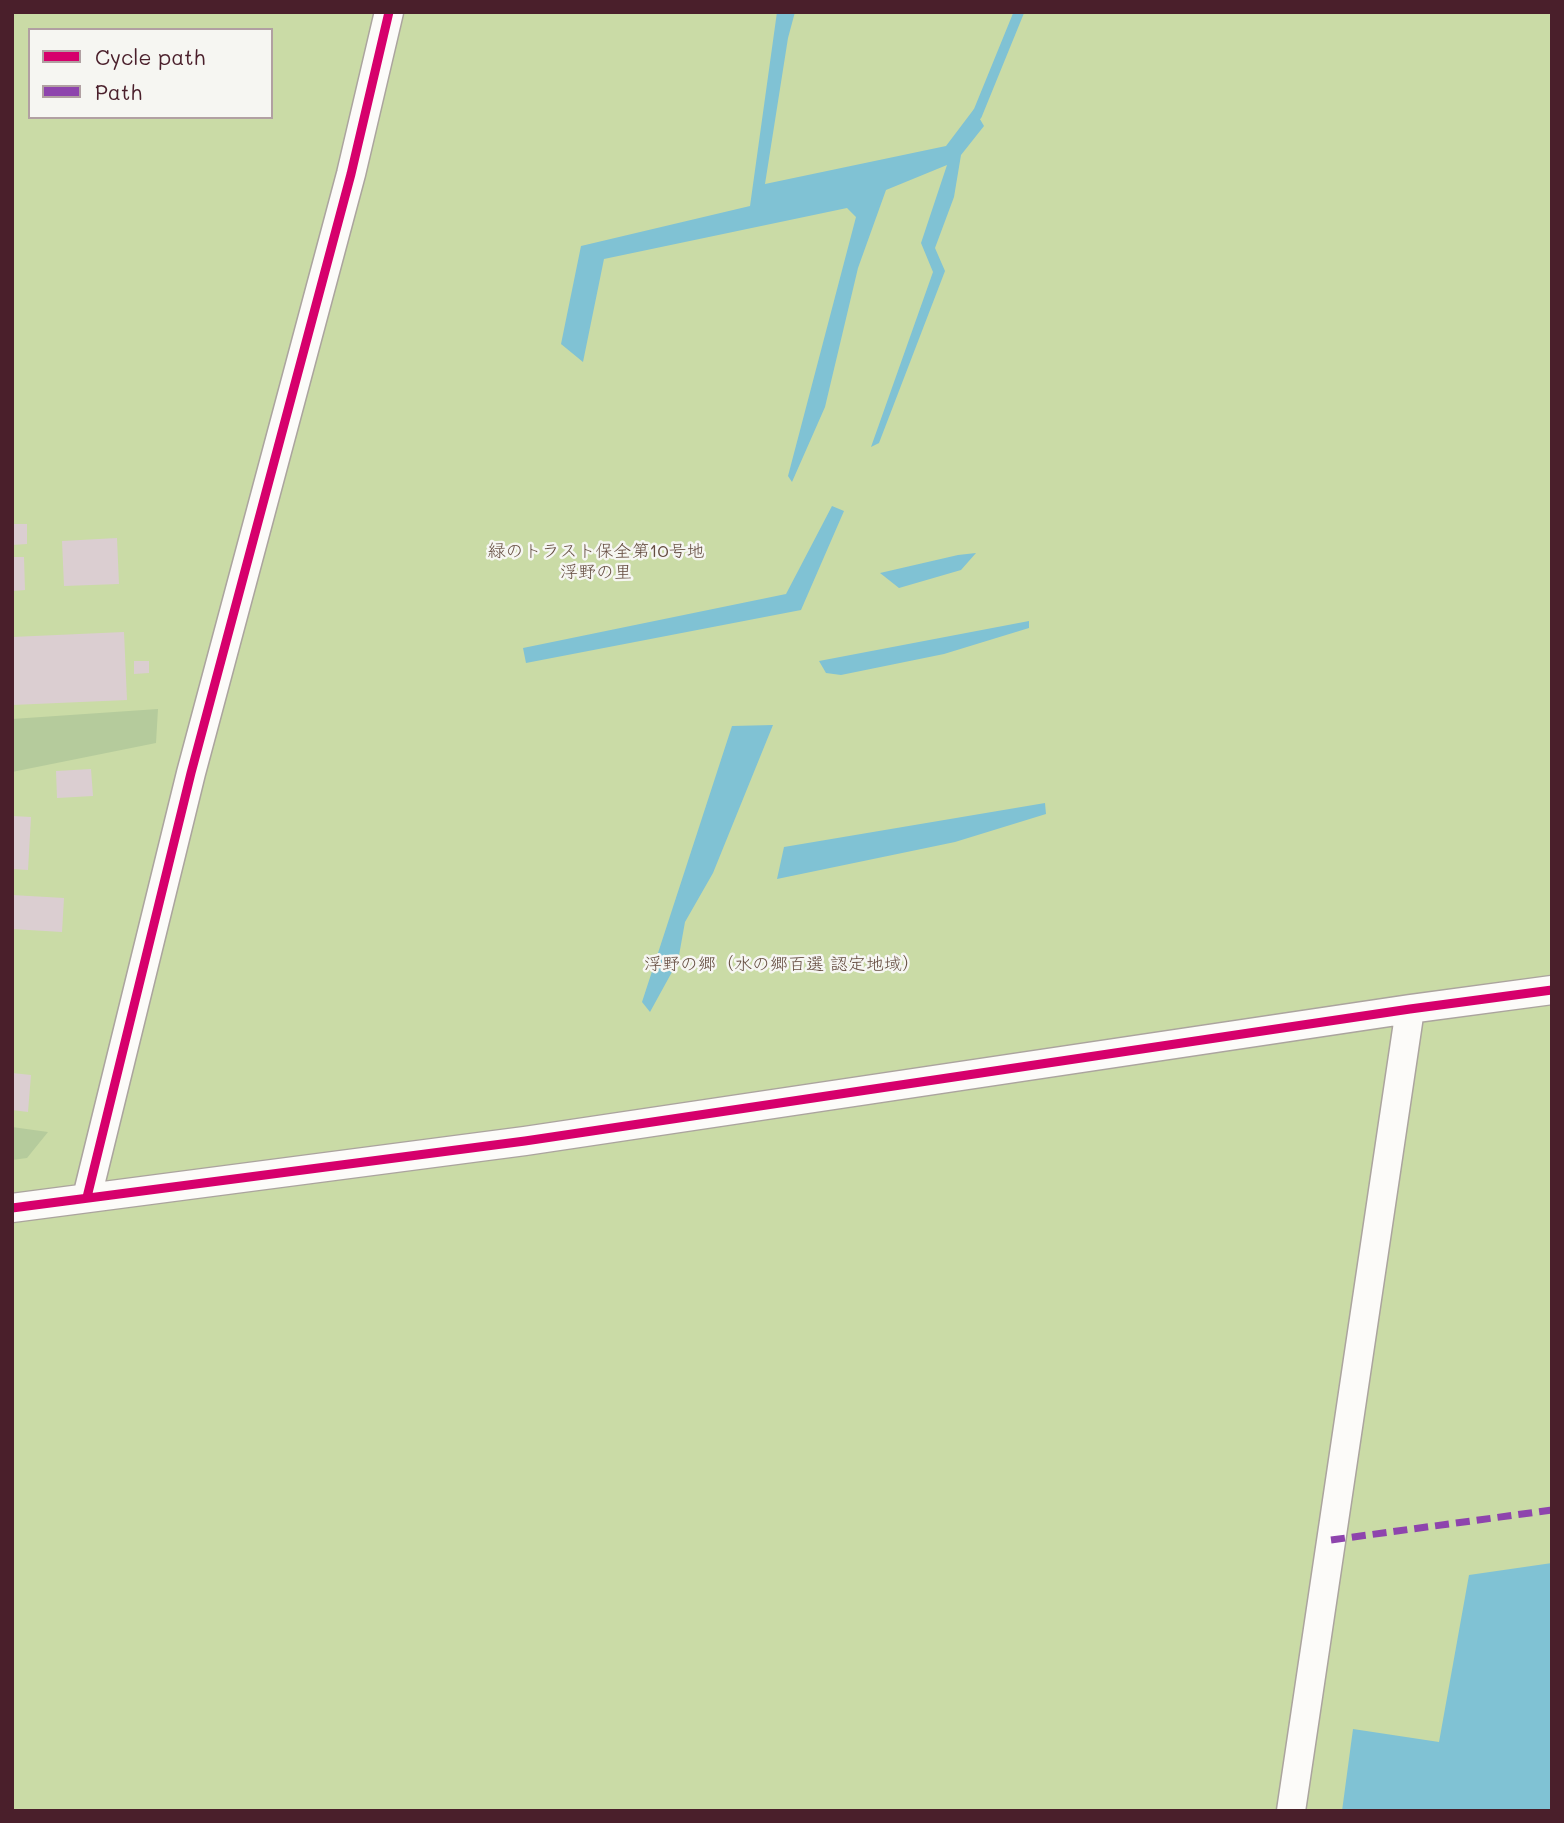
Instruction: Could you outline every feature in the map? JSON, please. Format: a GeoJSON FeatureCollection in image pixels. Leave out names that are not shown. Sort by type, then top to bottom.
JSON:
{"type":"FeatureCollection","features":[{"type":"Feature","properties":{"kind":"street"},"geometry":{"type":"LineString","coordinates":[[87,1197],[191,773],[351,174],[389,12]]}},
{"type":"Feature","properties":{"kind":"street"},"geometry":{"type":"LineString","coordinates":[[12,1208],[525,1141],[1552,990]]}},
{"type":"Feature","properties":{"kind":"street"},"geometry":{"type":"LineString","coordinates":[[1291,1811],[1410,1009]]}},
{"type":"Feature","properties":{"kind":"green space","name":"浮野の郷（水の郷百選 認定地域）"},"geometry":{"type":"Polygon","coordinates":[[[12,12],[1552,12],[1552,1811],[12,1811],[12,12]]]}},
{"type":"Feature","properties":{"kind":"green space"},"geometry":{"type":"Polygon","coordinates":[[[158,709],[156,743],[12,772],[12,719],[158,709]]]}},
{"type":"Feature","properties":{"kind":"green space"},"geometry":{"type":"Polygon","coordinates":[[[12,1127],[48,1132],[27,1158],[12,1160],[12,1127]]]}},
{"type":"Feature","properties":{"kind":"water"},"geometry":{"type":"Polygon","coordinates":[[[777,12],[795,12],[788,38],[765,184],[946,146],[974,109],[984,126],[961,155],[954,197],[935,248],[945,271],[879,443],[871,447],[933,272],[921,243],[947,165],[886,190],[858,268],[825,407],[792,482],[788,476],[856,217],[847,208],[604,259],[583,362],[561,344],[581,246],[750,206],[777,12]]]}},
{"type":"Feature","properties":{"kind":"water"},"geometry":{"type":"Polygon","coordinates":[[[832,506],[844,511],[801,610],[526,663],[523,648],[786,594],[832,506]]]}},
{"type":"Feature","properties":{"kind":"water"},"geometry":{"type":"Polygon","coordinates":[[[976,553],[961,570],[899,588],[880,573],[958,555],[976,553]]]}},
{"type":"Feature","properties":{"kind":"water"},"geometry":{"type":"Polygon","coordinates":[[[1029,621],[1029,628],[944,654],[841,675],[826,673],[819,661],[1029,621]]]}},
{"type":"Feature","properties":{"kind":"water"},"geometry":{"type":"Polygon","coordinates":[[[773,725],[713,873],[685,922],[678,961],[650,1012],[642,1002],[732,726],[773,725]]]}},
{"type":"Feature","properties":{"kind":"water"},"geometry":{"type":"Polygon","coordinates":[[[1045,803],[1046,814],[955,842],[777,879],[784,847],[1045,803]]]}},
{"type":"Feature","properties":{"kind":"water"},"geometry":{"type":"Polygon","coordinates":[[[1552,1563],[1552,1811],[1342,1811],[1353,1729],[1439,1742],[1469,1575],[1552,1563]]]}},
{"type":"Feature","properties":{"kind":"building"},"geometry":{"type":"Polygon","coordinates":[[[12,524],[27,524],[27,544],[12,545],[12,524]]]}},
{"type":"Feature","properties":{"kind":"building"},"geometry":{"type":"Polygon","coordinates":[[[117,538],[119,584],[64,586],[62,541],[117,538]]]}},
{"type":"Feature","properties":{"kind":"building"},"geometry":{"type":"Polygon","coordinates":[[[12,557],[24,557],[25,590],[12,591],[12,557]]]}},
{"type":"Feature","properties":{"kind":"building"},"geometry":{"type":"Polygon","coordinates":[[[124,632],[127,700],[12,705],[12,637],[124,632]]]}},
{"type":"Feature","properties":{"kind":"building"},"geometry":{"type":"Polygon","coordinates":[[[134,661],[149,661],[149,673],[134,674],[134,661]]]}},
{"type":"Feature","properties":{"kind":"building"},"geometry":{"type":"Polygon","coordinates":[[[91,769],[93,796],[57,798],[56,771],[91,769]]]}},
{"type":"Feature","properties":{"kind":"building"},"geometry":{"type":"Polygon","coordinates":[[[12,816],[31,817],[28,870],[12,869],[12,816]]]}},
{"type":"Feature","properties":{"kind":"building"},"geometry":{"type":"Polygon","coordinates":[[[12,895],[64,898],[62,932],[12,929],[12,895]]]}},
{"type":"Feature","properties":{"kind":"building"},"geometry":{"type":"Polygon","coordinates":[[[12,1073],[31,1075],[28,1112],[12,1110],[12,1073]]]}},
{"type":"Feature","properties":{"kind":"waterway"},"geometry":{"type":"LineString","coordinates":[[977,115],[1019,12]]}},
{"type":"Feature","properties":{"kind":"marked path"},"geometry":{"type":"LineString","coordinates":[[1331,1540],[1552,1510]]}},
{"type":"Feature","properties":{"kind":"cycle path"},"geometry":{"type":"LineString","coordinates":[[87,1197],[191,773],[351,174],[389,12]]}},
{"type":"Feature","properties":{"kind":"cycle path"},"geometry":{"type":"LineString","coordinates":[[12,1208],[525,1141],[1552,990]]}},
{"type":"Feature","properties":{"kind":"park label","name":"緑のトラスト保全第10号地 浮野の里"},"geometry":{"type":"Point","coordinates":[596,561]}}]}
